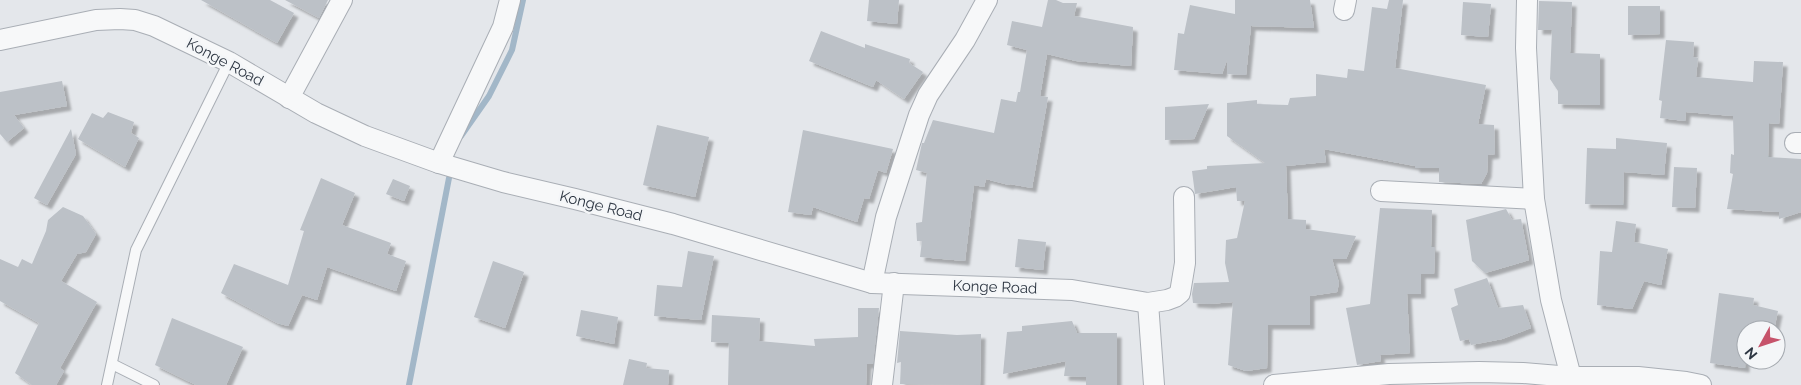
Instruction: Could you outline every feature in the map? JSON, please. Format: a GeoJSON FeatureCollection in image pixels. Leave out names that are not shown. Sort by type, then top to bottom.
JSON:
{"type":"FeatureCollection","features":[{"type":"Feature","properties":{"kind":"street"},"geometry":{"type":"LineString","coordinates":[[289,98],[342,0]]}},
{"type":"Feature","properties":{"kind":"street"},"geometry":{"type":"LineString","coordinates":[[440,163],[503,26],[510,0]]}},
{"type":"Feature","properties":{"kind":"street"},"geometry":{"type":"LineString","coordinates":[[872,283],[886,217],[918,115],[928,95],[965,40],[987,0]]}},
{"type":"Feature","properties":{"kind":"street"},"geometry":{"type":"LineString","coordinates":[[1527,0],[1526,48],[1534,199],[1547,282],[1571,377]]}},
{"type":"Feature","properties":{"kind":"street","name":"Konge Road"},"geometry":{"type":"LineString","coordinates":[[0,40],[96,20],[135,20],[154,26],[229,62],[316,113],[365,136],[440,163],[503,182],[575,198],[673,224],[872,283],[1072,290],[1148,303]]}},
{"type":"Feature","properties":{"kind":"street"},"geometry":{"type":"LineString","coordinates":[[1381,191],[1534,199]]}},
{"type":"Feature","properties":{"kind":"street"},"geometry":{"type":"LineString","coordinates":[[1154,385],[1148,303],[1167,300],[1180,293],[1185,263],[1184,197]]}},
{"type":"Feature","properties":{"kind":"street"},"geometry":{"type":"LineString","coordinates":[[882,385],[894,283]]}},
{"type":"Feature","properties":{"kind":"street"},"geometry":{"type":"LineString","coordinates":[[1274,385],[1389,374],[1505,373],[1571,377],[1638,377],[1701,385]]}},
{"type":"Feature","properties":{"kind":"lane"},"geometry":{"type":"LineString","coordinates":[[107,385],[136,250],[229,62]]}},
{"type":"Feature","properties":{"kind":"lane"},"geometry":{"type":"LineString","coordinates":[[112,364],[154,385]]}},
{"type":"Feature","properties":{"kind":"building"},"geometry":{"type":"Polygon","coordinates":[[[201,0],[270,0],[294,13],[277,43],[201,0]]]}},
{"type":"Feature","properties":{"kind":"building"},"geometry":{"type":"Polygon","coordinates":[[[285,0],[328,0],[319,18],[285,0]]]}},
{"type":"Feature","properties":{"kind":"building"},"geometry":{"type":"Polygon","coordinates":[[[869,0],[899,0],[897,24],[867,21],[869,0]]]}},
{"type":"Feature","properties":{"kind":"building"},"geometry":{"type":"Polygon","coordinates":[[[1048,0],[1077,3],[1074,16],[1133,27],[1131,66],[1076,61],[1047,54],[1040,96],[1048,97],[1032,188],[986,179],[984,187],[974,185],[965,261],[920,257],[922,241],[917,241],[916,223],[922,222],[927,173],[916,170],[922,143],[924,143],[933,120],[994,133],[1001,99],[1016,102],[1018,92],[1020,92],[1027,50],[1007,45],[1012,21],[1042,27],[1048,0]]]}},
{"type":"Feature","properties":{"kind":"building"},"geometry":{"type":"Polygon","coordinates":[[[1235,0],[1310,0],[1314,28],[1251,26],[1246,75],[1227,74],[1227,60],[1222,74],[1174,70],[1178,33],[1184,34],[1190,5],[1235,14],[1235,0]]]}},
{"type":"Feature","properties":{"kind":"building"},"geometry":{"type":"Polygon","coordinates":[[[1389,0],[1403,0],[1395,68],[1486,85],[1478,124],[1494,125],[1495,154],[1488,155],[1487,173],[1481,184],[1439,182],[1439,168],[1415,168],[1415,166],[1324,149],[1326,162],[1286,166],[1288,219],[1306,220],[1306,229],[1356,236],[1346,259],[1332,259],[1339,283],[1337,292],[1310,296],[1310,325],[1268,325],[1267,368],[1246,371],[1228,365],[1233,302],[1193,303],[1192,294],[1194,283],[1229,282],[1225,263],[1226,240],[1237,238],[1245,201],[1237,201],[1236,187],[1195,194],[1192,171],[1207,169],[1207,166],[1265,163],[1227,136],[1227,103],[1257,100],[1257,104],[1288,105],[1290,98],[1316,96],[1316,74],[1347,78],[1348,69],[1364,71],[1372,7],[1387,9],[1389,0]]]}},
{"type":"Feature","properties":{"kind":"building"},"geometry":{"type":"Polygon","coordinates":[[[1539,1],[1572,2],[1570,53],[1600,54],[1600,105],[1558,104],[1558,91],[1550,79],[1552,30],[1538,30],[1539,1]]]}},
{"type":"Feature","properties":{"kind":"building"},"geometry":{"type":"Polygon","coordinates":[[[1463,2],[1491,4],[1488,37],[1461,35],[1463,2]]]}},
{"type":"Feature","properties":{"kind":"building"},"geometry":{"type":"Polygon","coordinates":[[[1628,6],[1660,6],[1660,34],[1628,35],[1628,6]]]}},
{"type":"Feature","properties":{"kind":"building"},"geometry":{"type":"Polygon","coordinates":[[[821,31],[865,48],[865,44],[910,59],[909,63],[923,72],[904,99],[876,80],[873,87],[809,61],[821,31]]]}},
{"type":"Feature","properties":{"kind":"building"},"geometry":{"type":"Polygon","coordinates":[[[1666,40],[1694,42],[1693,57],[1698,58],[1696,77],[1753,82],[1754,61],[1783,62],[1779,124],[1769,123],[1768,157],[1801,159],[1801,212],[1779,219],[1779,212],[1727,209],[1733,174],[1730,173],[1731,154],[1734,155],[1733,116],[1686,112],[1685,121],[1660,118],[1662,101],[1659,100],[1666,40]]]}},
{"type":"Feature","properties":{"kind":"building"},"geometry":{"type":"Polygon","coordinates":[[[62,81],[67,106],[14,115],[24,128],[7,142],[0,134],[0,92],[62,81]]]}},
{"type":"Feature","properties":{"kind":"building"},"geometry":{"type":"Polygon","coordinates":[[[1209,104],[1194,139],[1165,140],[1165,107],[1209,104]]]}},
{"type":"Feature","properties":{"kind":"building"},"geometry":{"type":"Polygon","coordinates":[[[108,112],[134,122],[131,133],[139,138],[125,167],[78,139],[92,113],[103,118],[108,112]]]}},
{"type":"Feature","properties":{"kind":"building"},"geometry":{"type":"Polygon","coordinates":[[[657,125],[709,137],[695,197],[643,185],[657,125]]]}},
{"type":"Feature","properties":{"kind":"building"},"geometry":{"type":"Polygon","coordinates":[[[71,129],[76,154],[47,205],[34,198],[71,129]]]}},
{"type":"Feature","properties":{"kind":"building"},"geometry":{"type":"Polygon","coordinates":[[[803,130],[893,149],[886,173],[878,170],[869,199],[864,198],[857,222],[813,207],[811,215],[788,212],[803,130]]]}},
{"type":"Feature","properties":{"kind":"building"},"geometry":{"type":"Polygon","coordinates":[[[1616,138],[1667,143],[1664,175],[1624,172],[1623,205],[1585,204],[1587,148],[1616,149],[1616,138]]]}},
{"type":"Feature","properties":{"kind":"building"},"geometry":{"type":"Polygon","coordinates":[[[1674,167],[1697,168],[1695,208],[1672,207],[1674,167]]]}},
{"type":"Feature","properties":{"kind":"building"},"geometry":{"type":"Polygon","coordinates":[[[321,178],[355,193],[342,225],[391,243],[387,254],[406,261],[396,291],[327,267],[317,300],[302,295],[288,326],[277,323],[221,293],[234,264],[288,285],[304,231],[300,230],[321,178]]]}},
{"type":"Feature","properties":{"kind":"building"},"geometry":{"type":"Polygon","coordinates":[[[393,179],[410,186],[404,201],[386,194],[393,179]]]}},
{"type":"Feature","properties":{"kind":"building"},"geometry":{"type":"Polygon","coordinates":[[[63,207],[83,216],[96,234],[86,252],[77,254],[61,281],[97,302],[60,368],[64,371],[56,385],[32,385],[15,373],[39,323],[0,301],[0,259],[18,267],[22,259],[32,264],[46,231],[48,220],[63,207]]]}},
{"type":"Feature","properties":{"kind":"building"},"geometry":{"type":"Polygon","coordinates":[[[1380,208],[1432,210],[1431,247],[1435,247],[1434,274],[1421,274],[1421,294],[1407,294],[1410,353],[1380,355],[1381,361],[1357,365],[1346,308],[1370,304],[1380,208]]]}},
{"type":"Feature","properties":{"kind":"building"},"geometry":{"type":"Polygon","coordinates":[[[1506,209],[1512,220],[1521,219],[1529,260],[1485,273],[1472,261],[1466,220],[1506,209]]]}},
{"type":"Feature","properties":{"kind":"building"},"geometry":{"type":"Polygon","coordinates":[[[1616,221],[1636,224],[1634,242],[1668,249],[1661,285],[1644,281],[1632,309],[1597,305],[1600,251],[1612,252],[1616,221]]]}},
{"type":"Feature","properties":{"kind":"building"},"geometry":{"type":"Polygon","coordinates":[[[1018,239],[1046,242],[1043,270],[1015,267],[1018,239]]]}},
{"type":"Feature","properties":{"kind":"building"},"geometry":{"type":"Polygon","coordinates":[[[688,251],[714,256],[701,320],[654,316],[657,285],[682,287],[688,251]]]}},
{"type":"Feature","properties":{"kind":"building"},"geometry":{"type":"Polygon","coordinates":[[[493,261],[524,272],[505,328],[474,317],[493,261]]]}},
{"type":"Feature","properties":{"kind":"building"},"geometry":{"type":"Polygon","coordinates":[[[1487,278],[1498,308],[1523,305],[1531,328],[1502,339],[1471,345],[1469,339],[1460,341],[1451,308],[1458,305],[1454,289],[1487,278]]]}},
{"type":"Feature","properties":{"kind":"building"},"geometry":{"type":"Polygon","coordinates":[[[1719,293],[1754,298],[1753,305],[1778,311],[1776,320],[1736,320],[1736,367],[1710,363],[1719,293]]]}},
{"type":"Feature","properties":{"kind":"building"},"geometry":{"type":"Polygon","coordinates":[[[858,308],[879,308],[873,364],[867,364],[866,385],[728,385],[729,343],[711,342],[712,315],[760,318],[759,341],[815,346],[814,339],[858,337],[858,308]]]}},
{"type":"Feature","properties":{"kind":"building"},"geometry":{"type":"Polygon","coordinates":[[[581,310],[618,317],[614,344],[576,336],[581,310]]]}},
{"type":"Feature","properties":{"kind":"building"},"geometry":{"type":"Polygon","coordinates":[[[172,318],[243,347],[226,385],[196,385],[155,365],[172,318]]]}},
{"type":"Feature","properties":{"kind":"building"},"geometry":{"type":"Polygon","coordinates":[[[1072,321],[1077,333],[1117,333],[1117,385],[1086,385],[1086,377],[1064,376],[1066,361],[1003,374],[1007,332],[1022,331],[1022,326],[1072,321]]]}},
{"type":"Feature","properties":{"kind":"building"},"geometry":{"type":"Polygon","coordinates":[[[900,331],[957,335],[981,334],[980,385],[900,384],[901,362],[897,363],[900,331]]]}},
{"type":"Feature","properties":{"kind":"building"},"geometry":{"type":"Polygon","coordinates":[[[629,359],[647,363],[646,368],[669,370],[668,385],[623,385],[629,359]]]}},
{"type":"Feature","properties":{"kind":"waterway"},"geometry":{"type":"LineString","coordinates":[[461,136],[489,96],[512,50],[523,0]]}},
{"type":"Feature","properties":{"kind":"waterway"},"geometry":{"type":"LineString","coordinates":[[409,385],[449,178]]}}]}
